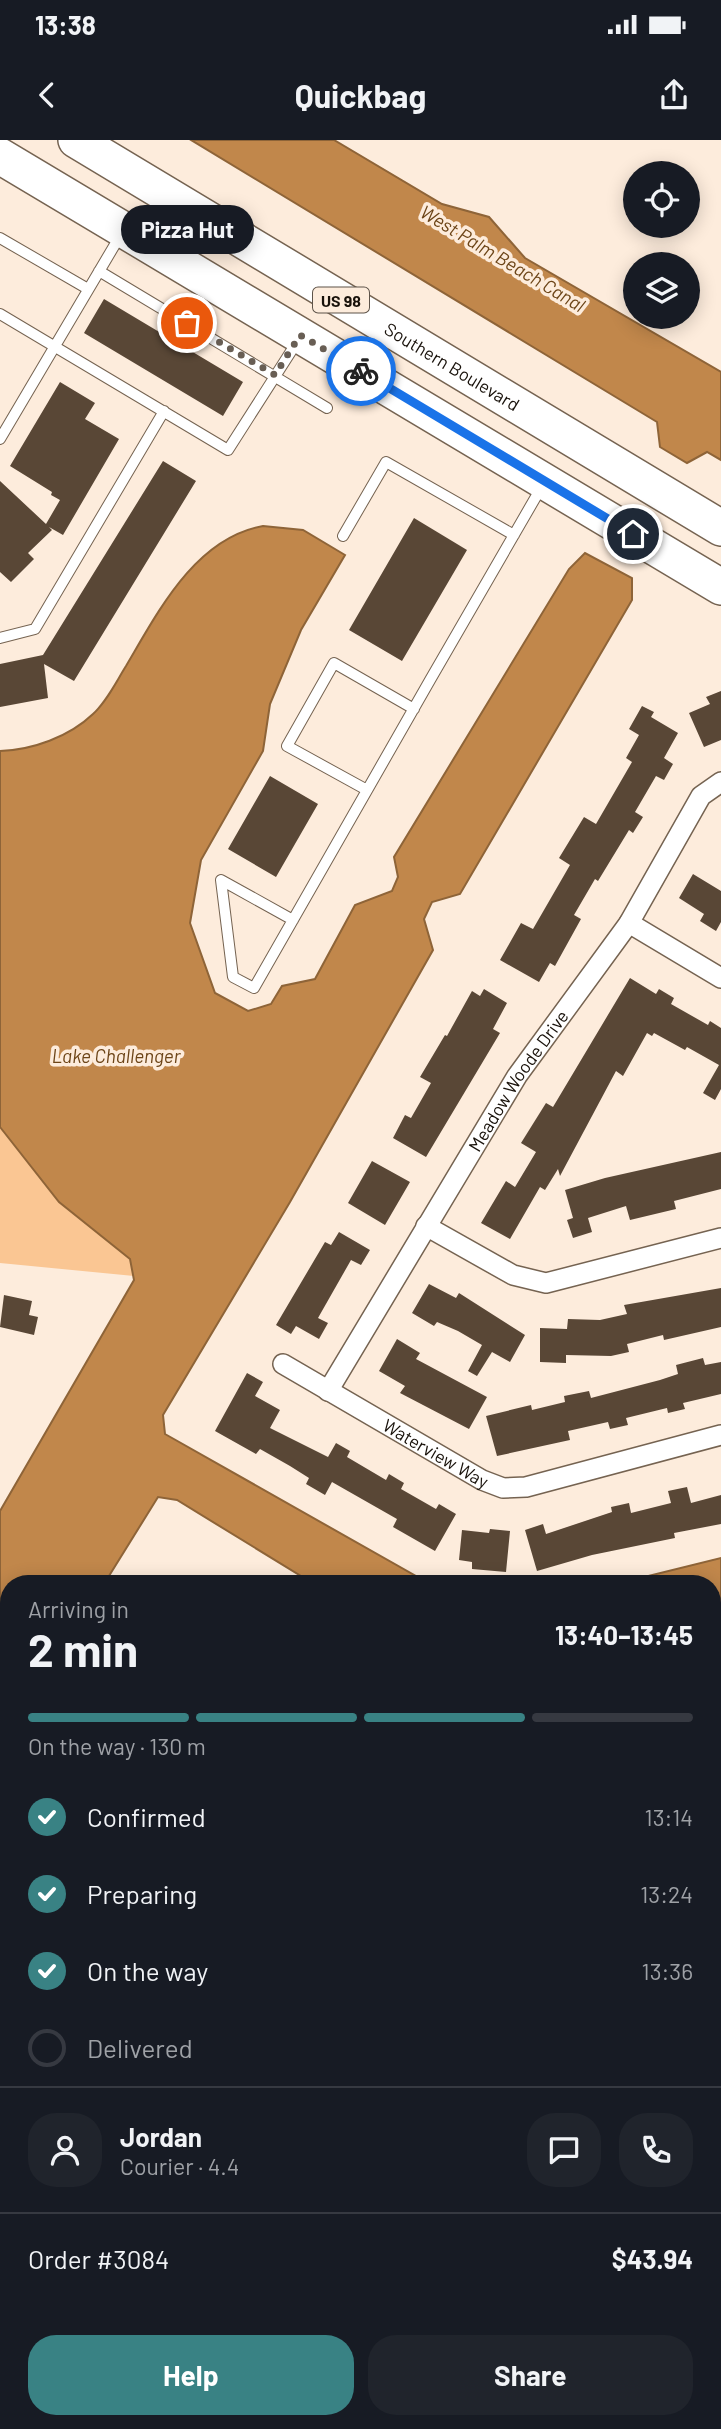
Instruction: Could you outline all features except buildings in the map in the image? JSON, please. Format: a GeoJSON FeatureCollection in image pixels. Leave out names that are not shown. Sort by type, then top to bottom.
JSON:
{"type":"FeatureCollection","features":[{"type":"Feature","properties":{"kind":"highway","name":"Southern Boulevard"},"geometry":{"type":"LineString","coordinates":[[76,140],[721,528]]}},
{"type":"Feature","properties":{"kind":"highway","name":"US 98"},"geometry":{"type":"LineString","coordinates":[[0,156],[721,587]]}},
{"type":"Feature","properties":{"kind":"highway"},"geometry":{"type":"LineString","coordinates":[[312,342],[427,380],[519,434],[533,438],[549,425]]}},
{"type":"Feature","properties":{"kind":"highway"},"geometry":{"type":"LineString","coordinates":[[545,481],[568,479],[590,483],[684,540],[721,551]]}},
{"type":"Feature","properties":{"kind":"street","name":"Meadow Woode Drive"},"geometry":{"type":"LineString","coordinates":[[328,1391],[517,1076],[629,923],[701,796],[721,782]]}},
{"type":"Feature","properties":{"kind":"street"},"geometry":{"type":"LineString","coordinates":[[629,923],[721,978]]}},
{"type":"Feature","properties":{"kind":"street"},"geometry":{"type":"LineString","coordinates":[[426,1226],[513,1275],[535,1282],[559,1281],[721,1238]]}},
{"type":"Feature","properties":{"kind":"street","name":"Waterview Way"},"geometry":{"type":"LineString","coordinates":[[283,1364],[482,1480],[503,1488],[526,1487],[721,1435]]}},
{"type":"Feature","properties":{"kind":"lane"},"geometry":{"type":"LineString","coordinates":[[0,439],[123,230]]}},
{"type":"Feature","properties":{"kind":"lane"},"geometry":{"type":"LineString","coordinates":[[0,238],[88,289]]}},
{"type":"Feature","properties":{"kind":"lane"},"geometry":{"type":"LineString","coordinates":[[99,271],[327,408]]}},
{"type":"Feature","properties":{"kind":"lane"},"geometry":{"type":"LineString","coordinates":[[0,314],[228,450],[275,375],[312,342]]}},
{"type":"Feature","properties":{"kind":"lane"},"geometry":{"type":"LineString","coordinates":[[0,638],[35,629],[164,411]]}},
{"type":"Feature","properties":{"kind":"lane"},"geometry":{"type":"LineString","coordinates":[[343,536],[386,462],[514,535]]}},
{"type":"Feature","properties":{"kind":"lane"},"geometry":{"type":"LineString","coordinates":[[293,920],[221,880],[233,977],[254,988],[545,481]]}},
{"type":"Feature","properties":{"kind":"lane"},"geometry":{"type":"LineString","coordinates":[[367,790],[287,746],[334,663],[414,709]]}},
{"type":"Feature","properties":{"kind":"shaded area"},"geometry":{"type":"Polygon","coordinates":[[[0,1127],[59,1202],[130,1259],[134,1276],[0,1263],[0,1127]]]}},
{"type":"Feature","properties":{"kind":"water","name":"West Palm Beach Canal"},"geometry":{"type":"Polygon","coordinates":[[[191,140],[334,140],[442,204],[489,217],[525,258],[623,315],[623,329],[647,329],[721,372],[721,460],[707,452],[687,463],[660,447],[657,422],[191,140]]]}},
{"type":"Feature","properties":{"kind":"water","name":"Lake Challenger"},"geometry":{"type":"Polygon","coordinates":[[[263,526],[303,530],[345,555],[301,630],[270,704],[263,751],[201,860],[190,923],[215,993],[248,1011],[271,1004],[282,986],[315,979],[355,905],[392,891],[398,877],[394,857],[569,569],[585,553],[632,578],[632,600],[460,894],[432,902],[424,919],[433,950],[290,1202],[163,1415],[165,1434],[414,1575],[299,1575],[177,1500],[158,1497],[110,1575],[0,1575],[0,1511],[134,1280],[130,1259],[59,1202],[0,1127],[0,751],[50,741],[93,714],[107,697],[151,623],[181,580],[217,545],[239,533],[263,526]]]}},
{"type":"Feature","properties":{"kind":"water"},"geometry":{"type":"Polygon","coordinates":[[[721,1558],[721,1575],[652,1575],[721,1558]]]}},
{"type":"Feature","properties":{"kind":"way so far"},"geometry":{"type":"LineString","coordinates":[[187,323],[275,375],[300,335],[361,371]]}},
{"type":"Feature","properties":{"kind":"place","name":"Pizza Hut"},"geometry":{"type":"Point","coordinates":[187,323]}},
{"type":"Feature","properties":{"kind":"route"},"geometry":{"type":"LineString","coordinates":[[361,371],[633,534]]}}]}
